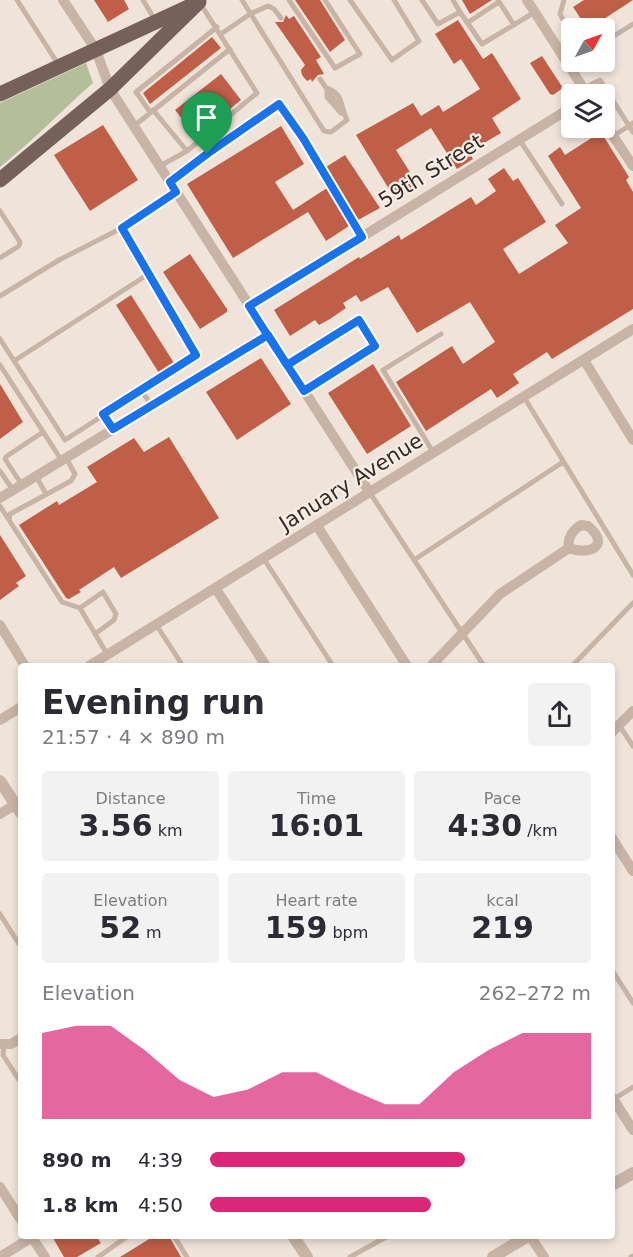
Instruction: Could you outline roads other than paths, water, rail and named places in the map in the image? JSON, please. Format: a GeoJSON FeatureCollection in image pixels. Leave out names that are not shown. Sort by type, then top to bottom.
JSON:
{"type":"FeatureCollection","features":[{"type":"Feature","properties":{"kind":"main road"},"geometry":{"type":"LineString","coordinates":[[0,94],[156,22],[179,5],[200,1]]}},
{"type":"Feature","properties":{"kind":"main road"},"geometry":{"type":"LineString","coordinates":[[0,180],[110,89],[200,1]]}},
{"type":"Feature","properties":{"kind":"street"},"geometry":{"type":"LineString","coordinates":[[63,0],[96,50],[110,89],[370,493]]}},
{"type":"Feature","properties":{"kind":"street"},"geometry":{"type":"LineString","coordinates":[[527,0],[561,50]]}},
{"type":"Feature","properties":{"kind":"street","name":"59th Street"},"geometry":{"type":"LineString","coordinates":[[249,306],[561,114]]}},
{"type":"Feature","properties":{"kind":"street"},"geometry":{"type":"LineString","coordinates":[[615,138],[633,166]]}},
{"type":"Feature","properties":{"kind":"street","name":"January Avenue"},"geometry":{"type":"LineString","coordinates":[[97,663],[633,330]]}},
{"type":"Feature","properties":{"kind":"street"},"geometry":{"type":"LineString","coordinates":[[0,498],[268,335]]}},
{"type":"Feature","properties":{"kind":"street"},"geometry":{"type":"LineString","coordinates":[[584,360],[633,440]]}},
{"type":"Feature","properties":{"kind":"street"},"geometry":{"type":"LineString","coordinates":[[317,526],[405,663]]}},
{"type":"Feature","properties":{"kind":"street"},"geometry":{"type":"LineString","coordinates":[[434,663],[500,594],[569,548]]}},
{"type":"Feature","properties":{"kind":"street"},"geometry":{"type":"LineString","coordinates":[[216,589],[264,663]]}},
{"type":"Feature","properties":{"kind":"street"},"geometry":{"type":"LineString","coordinates":[[0,625],[23,663]]}},
{"type":"Feature","properties":{"kind":"street"},"geometry":{"type":"LineString","coordinates":[[0,720],[18,709]]}},
{"type":"Feature","properties":{"kind":"street"},"geometry":{"type":"LineString","coordinates":[[616,728],[633,711]]}},
{"type":"Feature","properties":{"kind":"street"},"geometry":{"type":"LineString","coordinates":[[0,781],[18,809],[0,814]]}},
{"type":"Feature","properties":{"kind":"street"},"geometry":{"type":"LineString","coordinates":[[615,843],[633,871]]}},
{"type":"Feature","properties":{"kind":"street"},"geometry":{"type":"LineString","coordinates":[[2,1045],[18,1039]]}},
{"type":"Feature","properties":{"kind":"street"},"geometry":{"type":"LineString","coordinates":[[615,1103],[633,1130]]}},
{"type":"Feature","properties":{"kind":"street"},"geometry":{"type":"LineString","coordinates":[[615,1183],[633,1173]]}},
{"type":"Feature","properties":{"kind":"street"},"geometry":{"type":"LineString","coordinates":[[0,1187],[18,1215]]}},
{"type":"Feature","properties":{"kind":"street"},"geometry":{"type":"LineString","coordinates":[[0,1257],[27,1239]]}},
{"type":"Feature","properties":{"kind":"street"},"geometry":{"type":"LineString","coordinates":[[34,1239],[45,1257]]}},
{"type":"Feature","properties":{"kind":"street"},"geometry":{"type":"LineString","coordinates":[[295,1239],[307,1257]]}},
{"type":"Feature","properties":{"kind":"street"},"geometry":{"type":"LineString","coordinates":[[493,1257],[524,1239]]}},
{"type":"Feature","properties":{"kind":"street"},"geometry":{"type":"LineString","coordinates":[[531,1239],[544,1257]]}},
{"type":"Feature","properties":{"kind":"lane"},"geometry":{"type":"LineString","coordinates":[[17,0],[59,66]]}},
{"type":"Feature","properties":{"kind":"lane"},"geometry":{"type":"LineString","coordinates":[[142,0],[156,22]]}},
{"type":"Feature","properties":{"kind":"lane"},"geometry":{"type":"LineString","coordinates":[[242,0],[324,131],[331,132],[347,120],[344,116],[344,103],[336,92],[327,88],[320,79]]}},
{"type":"Feature","properties":{"kind":"lane"},"geometry":{"type":"LineString","coordinates":[[289,0],[335,68],[360,54],[326,0]]}},
{"type":"Feature","properties":{"kind":"lane"},"geometry":{"type":"LineString","coordinates":[[350,0],[392,60],[419,41],[394,0]]}},
{"type":"Feature","properties":{"kind":"lane"},"geometry":{"type":"LineString","coordinates":[[422,0],[438,24],[460,12]]}},
{"type":"Feature","properties":{"kind":"lane"},"geometry":{"type":"LineString","coordinates":[[453,0],[482,44],[535,12]]}},
{"type":"Feature","properties":{"kind":"lane"},"geometry":{"type":"LineString","coordinates":[[562,18],[560,14],[564,0]]}},
{"type":"Feature","properties":{"kind":"lane"},"geometry":{"type":"LineString","coordinates":[[160,166],[186,151],[257,93],[200,1]]}},
{"type":"Feature","properties":{"kind":"lane"},"geometry":{"type":"LineString","coordinates":[[467,23],[499,1],[513,24]]}},
{"type":"Feature","properties":{"kind":"lane"},"geometry":{"type":"LineString","coordinates":[[221,34],[250,14],[268,6],[274,9],[281,18]]}},
{"type":"Feature","properties":{"kind":"lane"},"geometry":{"type":"LineString","coordinates":[[615,35],[633,24]]}},
{"type":"Feature","properties":{"kind":"lane"},"geometry":{"type":"LineString","coordinates":[[186,151],[136,92],[216,27]]}},
{"type":"Feature","properties":{"kind":"lane"},"geometry":{"type":"LineString","coordinates":[[134,126],[230,48]]}},
{"type":"Feature","properties":{"kind":"lane"},"geometry":{"type":"LineString","coordinates":[[327,88],[327,97],[334,109],[344,116]]}},
{"type":"Feature","properties":{"kind":"lane"},"geometry":{"type":"LineString","coordinates":[[615,102],[632,127],[615,136]]}},
{"type":"Feature","properties":{"kind":"lane"},"geometry":{"type":"LineString","coordinates":[[0,296],[68,255],[122,228],[279,104],[303,138],[362,237]]}},
{"type":"Feature","properties":{"kind":"lane"},"geometry":{"type":"LineString","coordinates":[[519,139],[562,204]]}},
{"type":"Feature","properties":{"kind":"lane"},"geometry":{"type":"LineString","coordinates":[[0,211],[20,242],[19,246],[0,258]]}},
{"type":"Feature","properties":{"kind":"lane"},"geometry":{"type":"LineString","coordinates":[[0,339],[64,440],[196,355],[147,275],[122,228]]}},
{"type":"Feature","properties":{"kind":"lane"},"geometry":{"type":"LineString","coordinates":[[14,361],[147,275]]}},
{"type":"Feature","properties":{"kind":"lane"},"geometry":{"type":"LineString","coordinates":[[287,365],[359,320],[375,346],[304,391]]}},
{"type":"Feature","properties":{"kind":"lane"},"geometry":{"type":"LineString","coordinates":[[434,453],[383,370],[441,334]]}},
{"type":"Feature","properties":{"kind":"lane"},"geometry":{"type":"LineString","coordinates":[[0,365],[43,432],[75,474],[71,481],[10,514],[9,520]]}},
{"type":"Feature","properties":{"kind":"lane"},"geometry":{"type":"LineString","coordinates":[[141,390],[152,406]]}},
{"type":"Feature","properties":{"kind":"lane"},"geometry":{"type":"LineString","coordinates":[[524,398],[633,575]]}},
{"type":"Feature","properties":{"kind":"lane"},"geometry":{"type":"LineString","coordinates":[[103,414],[113,429]]}},
{"type":"Feature","properties":{"kind":"lane"},"geometry":{"type":"LineString","coordinates":[[18,488],[5,459],[43,432]]}},
{"type":"Feature","properties":{"kind":"lane"},"geometry":{"type":"LineString","coordinates":[[414,560],[563,462]]}},
{"type":"Feature","properties":{"kind":"lane"},"geometry":{"type":"LineString","coordinates":[[0,471],[18,488]]}},
{"type":"Feature","properties":{"kind":"lane"},"geometry":{"type":"LineString","coordinates":[[36,476],[46,494]]}},
{"type":"Feature","properties":{"kind":"lane"},"geometry":{"type":"LineString","coordinates":[[370,493],[482,663]]}},
{"type":"Feature","properties":{"kind":"lane"},"geometry":{"type":"LineString","coordinates":[[0,506],[62,602],[80,608],[107,655]]}},
{"type":"Feature","properties":{"kind":"lane"},"geometry":{"type":"LineString","coordinates":[[264,559],[331,663]]}},
{"type":"Feature","properties":{"kind":"lane"},"geometry":{"type":"LineString","coordinates":[[80,608],[103,592],[116,614],[114,620],[95,634]]}},
{"type":"Feature","properties":{"kind":"lane"},"geometry":{"type":"LineString","coordinates":[[575,663],[633,603]]}},
{"type":"Feature","properties":{"kind":"lane"},"geometry":{"type":"LineString","coordinates":[[157,626],[181,663]]}},
{"type":"Feature","properties":{"kind":"lane"},"geometry":{"type":"LineString","coordinates":[[616,728],[633,747]]}},
{"type":"Feature","properties":{"kind":"lane"},"geometry":{"type":"LineString","coordinates":[[0,914],[18,942]]}},
{"type":"Feature","properties":{"kind":"lane"},"geometry":{"type":"LineString","coordinates":[[615,975],[633,1003]]}},
{"type":"Feature","properties":{"kind":"lane"},"geometry":{"type":"LineString","coordinates":[[2,1045],[3,1054],[18,1078]]}},
{"type":"Feature","properties":{"kind":"lane"},"geometry":{"type":"LineString","coordinates":[[615,1096],[633,1087]]}},
{"type":"Feature","properties":{"kind":"lane"},"geometry":{"type":"LineString","coordinates":[[98,1257],[124,1239]]}},
{"type":"Feature","properties":{"kind":"lane"},"geometry":{"type":"LineString","coordinates":[[176,1239],[187,1257]]}},
{"type":"Feature","properties":{"kind":"lane"},"geometry":{"type":"LineString","coordinates":[[350,1257],[378,1239]]}}]}
